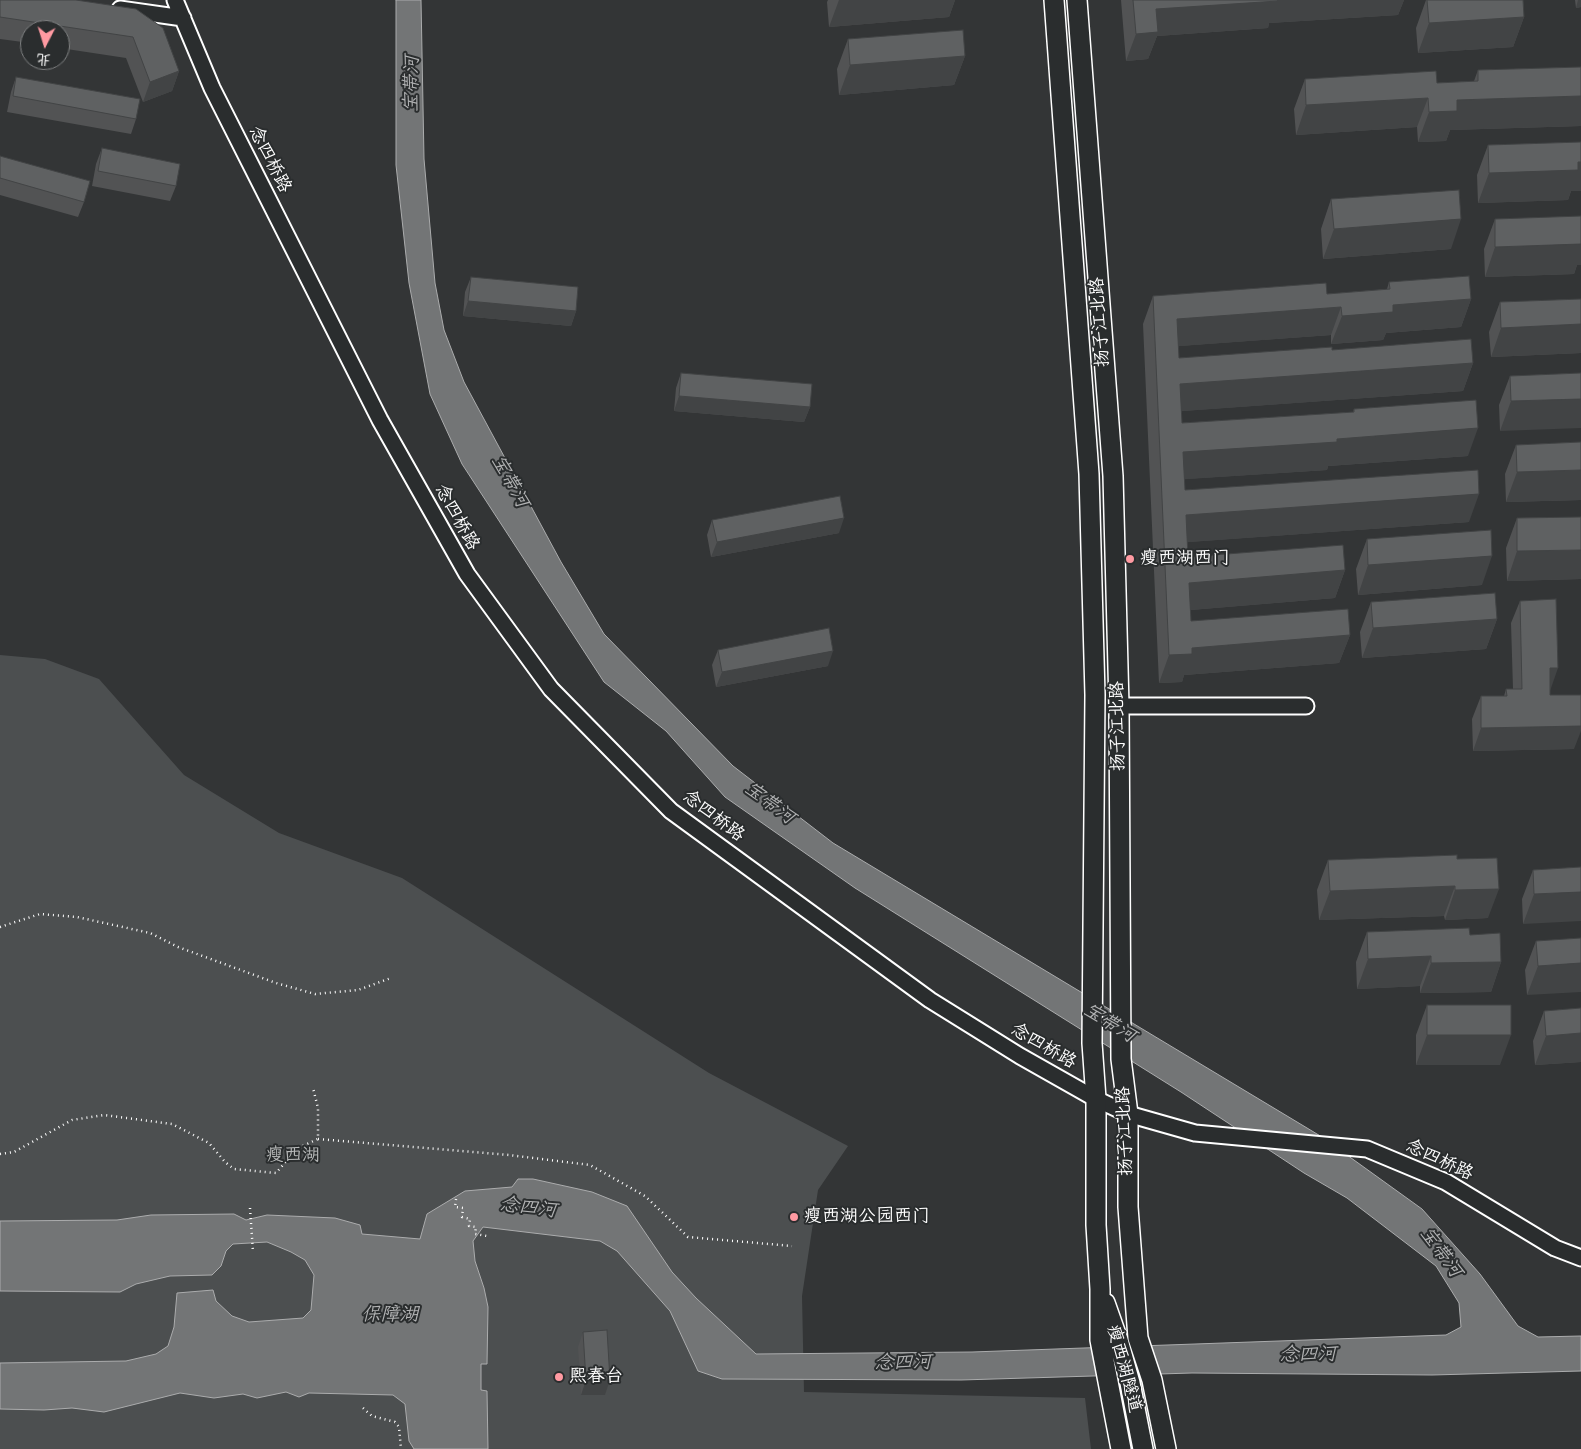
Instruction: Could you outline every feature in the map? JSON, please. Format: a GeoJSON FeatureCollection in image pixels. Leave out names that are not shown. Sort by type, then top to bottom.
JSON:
{"type":"FeatureCollection","features":[{"type":"Feature","properties":{"kind":"main road","name":"扬子江北路"},"geometry":{"type":"LineString","coordinates":[[1054,0],[1089,474],[1095,694],[1092,1044],[1096,1100],[1096,1225],[1100,1290],[1109,1340],[1109,1385],[1121,1449]]}},
{"type":"Feature","properties":{"kind":"main road","name":"扬子江北路"},"geometry":{"type":"LineString","coordinates":[[1077,0],[1113,476],[1119,706],[1123,1005],[1121,1059],[1128,1114],[1128,1207],[1138,1338],[1152,1380],[1166,1449]]}},
{"type":"Feature","properties":{"kind":"main road","name":"瘦西湖隧道"},"geometry":{"type":"LineString","coordinates":[[1109,1340],[1130,1383],[1143,1449]]}},
{"type":"Feature","properties":{"kind":"street","name":"念四桥路"},"geometry":{"type":"LineString","coordinates":[[175,0],[212,88],[380,420],[467,574],[551,689],[671,811],[930,1000],[1020,1056],[1096,1100],[1128,1114],[1195,1133],[1367,1149],[1446,1182],[1555,1248],[1581,1258]]}},
{"type":"Feature","properties":{"kind":"street"},"geometry":{"type":"LineString","coordinates":[[104,6],[183,18]]}},
{"type":"Feature","properties":{"kind":"street"},"geometry":{"type":"LineString","coordinates":[[1119,706],[1306,706]]}},
{"type":"Feature","properties":{"kind":"path"},"geometry":{"type":"LineString","coordinates":[[0,926],[40,914],[77,917],[150,934],[178,947],[276,983],[315,994],[358,990],[391,978]]}},
{"type":"Feature","properties":{"kind":"path"},"geometry":{"type":"LineString","coordinates":[[313,1088],[318,1108],[318,1139]]}},
{"type":"Feature","properties":{"kind":"path"},"geometry":{"type":"LineString","coordinates":[[0,1154],[14,1152],[72,1120],[104,1114],[172,1124],[209,1143],[225,1162],[234,1169],[276,1173],[298,1148],[318,1139],[509,1155],[590,1165],[645,1196],[688,1237],[792,1246]]}},
{"type":"Feature","properties":{"kind":"path"},"geometry":{"type":"LineString","coordinates":[[456,1199],[455,1207],[463,1208],[462,1217],[470,1219],[469,1226],[476,1227],[475,1234],[487,1236]]}},
{"type":"Feature","properties":{"kind":"path"},"geometry":{"type":"LineString","coordinates":[[250,1208],[252,1252]]}},
{"type":"Feature","properties":{"kind":"path"},"geometry":{"type":"LineString","coordinates":[[364,1408],[372,1416],[395,1422],[399,1427],[400,1449]]}},
{"type":"Feature","properties":{"kind":"green space","name":"瘦西湖"},"geometry":{"type":"Polygon","coordinates":[[[0,655],[45,659],[99,679],[184,775],[279,833],[402,878],[709,1073],[848,1146],[818,1190],[802,1296],[804,1392],[1085,1398],[1091,1449],[0,1449],[0,655]]]}},
{"type":"Feature","properties":{"kind":"water"},"geometry":{"type":"Polygon","coordinates":[[[396,0],[421,0],[424,159],[435,283],[444,330],[464,382],[561,562],[604,634],[733,766],[833,843],[1322,1137],[1422,1209],[1480,1274],[1518,1326],[1538,1337],[1581,1336],[1581,1371],[1432,1375],[1192,1373],[961,1380],[722,1379],[698,1371],[670,1311],[617,1251],[600,1241],[483,1227],[473,1241],[475,1261],[488,1307],[487,1364],[481,1364],[481,1390],[487,1391],[488,1449],[414,1449],[409,1441],[405,1404],[393,1395],[309,1393],[299,1397],[286,1392],[257,1398],[243,1394],[214,1398],[180,1393],[104,1412],[72,1408],[44,1410],[0,1409],[0,1363],[126,1361],[156,1354],[168,1346],[174,1327],[177,1293],[213,1290],[216,1301],[232,1316],[249,1322],[303,1318],[311,1310],[314,1275],[305,1260],[267,1242],[233,1244],[226,1251],[221,1266],[212,1275],[170,1276],[136,1284],[120,1292],[0,1291],[0,1221],[117,1220],[151,1215],[234,1214],[246,1220],[267,1215],[335,1218],[360,1225],[362,1234],[420,1239],[427,1214],[465,1191],[512,1187],[518,1179],[533,1179],[592,1192],[627,1206],[672,1272],[696,1298],[756,1354],[972,1352],[1446,1335],[1461,1327],[1459,1303],[1436,1266],[1347,1198],[1304,1173],[1181,1092],[855,888],[725,797],[666,731],[604,682],[462,464],[430,394],[409,283],[396,165],[396,0]]]}},
{"type":"Feature","properties":{"kind":"building"},"geometry":{"type":"Polygon","coordinates":[[[0,0],[76,0],[136,9],[163,28],[179,71],[150,82],[133,37],[70,28],[70,20],[20,20],[0,17],[0,0]]]}},
{"type":"Feature","properties":{"kind":"building"},"geometry":{"type":"Polygon","coordinates":[[[1133,0],[1278,1],[1156,9],[1158,32],[1136,34],[1133,0]]]}},
{"type":"Feature","properties":{"kind":"building"},"geometry":{"type":"Polygon","coordinates":[[[1427,0],[1523,0],[1524,17],[1429,23],[1427,0]]]}},
{"type":"Feature","properties":{"kind":"building"},"geometry":{"type":"Polygon","coordinates":[[[963,30],[965,56],[850,65],[848,39],[963,30]]]}},
{"type":"Feature","properties":{"kind":"building"},"geometry":{"type":"Polygon","coordinates":[[[1581,67],[1581,96],[1457,100],[1457,111],[1429,112],[1428,98],[1306,105],[1305,79],[1436,71],[1437,83],[1478,81],[1478,70],[1581,67]]]}},
{"type":"Feature","properties":{"kind":"building"},"geometry":{"type":"Polygon","coordinates":[[[16,77],[140,99],[136,119],[13,96],[16,77]]]}},
{"type":"Feature","properties":{"kind":"building"},"geometry":{"type":"Polygon","coordinates":[[[1581,142],[1581,162],[1578,162],[1578,170],[1489,173],[1488,145],[1581,142]]]}},
{"type":"Feature","properties":{"kind":"building"},"geometry":{"type":"Polygon","coordinates":[[[102,148],[180,164],[176,186],[98,171],[102,148]]]}},
{"type":"Feature","properties":{"kind":"building"},"geometry":{"type":"Polygon","coordinates":[[[0,156],[90,181],[84,202],[0,178],[0,156]]]}},
{"type":"Feature","properties":{"kind":"building"},"geometry":{"type":"Polygon","coordinates":[[[1459,190],[1461,219],[1334,229],[1331,199],[1459,190]]]}},
{"type":"Feature","properties":{"kind":"building"},"geometry":{"type":"Polygon","coordinates":[[[1581,216],[1581,244],[1495,247],[1495,219],[1581,216]]]}},
{"type":"Feature","properties":{"kind":"building"},"geometry":{"type":"Polygon","coordinates":[[[1469,276],[1471,299],[1393,305],[1393,312],[1342,316],[1341,307],[1177,319],[1179,358],[1332,347],[1332,350],[1471,339],[1473,363],[1180,384],[1182,423],[1354,412],[1354,409],[1476,400],[1478,428],[1337,439],[1337,442],[1183,452],[1185,490],[1478,470],[1479,494],[1186,515],[1188,557],[1343,545],[1345,570],[1189,583],[1191,621],[1348,609],[1350,635],[1192,648],[1192,654],[1169,655],[1153,296],[1326,283],[1327,294],[1390,289],[1389,282],[1469,276]]]}},
{"type":"Feature","properties":{"kind":"building"},"geometry":{"type":"Polygon","coordinates":[[[471,277],[578,287],[576,311],[468,301],[471,277]]]}},
{"type":"Feature","properties":{"kind":"building"},"geometry":{"type":"Polygon","coordinates":[[[1581,299],[1581,324],[1501,328],[1500,302],[1581,299]]]}},
{"type":"Feature","properties":{"kind":"building"},"geometry":{"type":"Polygon","coordinates":[[[681,373],[812,384],[810,407],[679,396],[681,373]]]}},
{"type":"Feature","properties":{"kind":"building"},"geometry":{"type":"Polygon","coordinates":[[[1581,373],[1581,399],[1511,401],[1510,376],[1581,373]]]}},
{"type":"Feature","properties":{"kind":"building"},"geometry":{"type":"Polygon","coordinates":[[[1581,442],[1581,470],[1517,472],[1516,445],[1581,442]]]}},
{"type":"Feature","properties":{"kind":"building"},"geometry":{"type":"Polygon","coordinates":[[[840,496],[844,518],[717,542],[712,520],[840,496]]]}},
{"type":"Feature","properties":{"kind":"building"},"geometry":{"type":"Polygon","coordinates":[[[1581,517],[1581,550],[1517,551],[1517,518],[1581,517]]]}},
{"type":"Feature","properties":{"kind":"building"},"geometry":{"type":"Polygon","coordinates":[[[1491,530],[1492,556],[1368,565],[1367,539],[1491,530]]]}},
{"type":"Feature","properties":{"kind":"building"},"geometry":{"type":"Polygon","coordinates":[[[1495,593],[1497,619],[1373,628],[1371,602],[1495,593]]]}},
{"type":"Feature","properties":{"kind":"building"},"geometry":{"type":"Polygon","coordinates":[[[1556,599],[1558,668],[1550,668],[1550,695],[1581,695],[1581,726],[1481,728],[1481,696],[1507,696],[1506,689],[1522,689],[1520,601],[1556,599]]]}},
{"type":"Feature","properties":{"kind":"building"},"geometry":{"type":"Polygon","coordinates":[[[829,628],[833,651],[722,672],[718,650],[829,628]]]}},
{"type":"Feature","properties":{"kind":"building"},"geometry":{"type":"Polygon","coordinates":[[[1457,855],[1457,859],[1497,858],[1499,889],[1455,890],[1455,886],[1330,891],[1328,860],[1457,855]]]}},
{"type":"Feature","properties":{"kind":"building"},"geometry":{"type":"Polygon","coordinates":[[[1581,867],[1581,892],[1534,894],[1533,870],[1581,867]]]}},
{"type":"Feature","properties":{"kind":"building"},"geometry":{"type":"Polygon","coordinates":[[[1469,928],[1470,935],[1500,933],[1501,962],[1431,963],[1431,956],[1368,959],[1367,932],[1469,928]]]}},
{"type":"Feature","properties":{"kind":"building"},"geometry":{"type":"Polygon","coordinates":[[[1581,938],[1581,963],[1538,966],[1536,941],[1581,938]]]}},
{"type":"Feature","properties":{"kind":"building"},"geometry":{"type":"Polygon","coordinates":[[[1427,1005],[1511,1005],[1511,1035],[1427,1035],[1427,1005]]]}},
{"type":"Feature","properties":{"kind":"building"},"geometry":{"type":"Polygon","coordinates":[[[1581,1008],[1581,1033],[1546,1036],[1544,1011],[1581,1008]]]}},
{"type":"Feature","properties":{"kind":"building"},"geometry":{"type":"Polygon","coordinates":[[[607,1330],[610,1380],[586,1380],[583,1332],[607,1330]]]}},
{"type":"Feature","properties":{"kind":"place","name":"瘦西湖西门"},"geometry":{"type":"Point","coordinates":[1130,559]}},
{"type":"Feature","properties":{"kind":"place","name":"瘦西湖公园西门"},"geometry":{"type":"Point","coordinates":[794,1217]}},
{"type":"Feature","properties":{"kind":"place","name":"熙春台"},"geometry":{"type":"Point","coordinates":[559,1377]}},
{"type":"Feature","properties":{"kind":"water label","name":"宝带河"},"geometry":{"type":"Point","coordinates":[413,84]}},
{"type":"Feature","properties":{"kind":"water label","name":"宝带河"},"geometry":{"type":"Point","coordinates":[509,482]}},
{"type":"Feature","properties":{"kind":"water label","name":"宝带河"},"geometry":{"type":"Point","coordinates":[769,804]}},
{"type":"Feature","properties":{"kind":"water label","name":"宝带河"},"geometry":{"type":"Point","coordinates":[1109,1024]}},
{"type":"Feature","properties":{"kind":"water label","name":"念四河"},"geometry":{"type":"Point","coordinates":[528,1209]}},
{"type":"Feature","properties":{"kind":"water label","name":"宝带河"},"geometry":{"type":"Point","coordinates":[1440,1253]}},
{"type":"Feature","properties":{"kind":"water label","name":"保障湖"},"geometry":{"type":"Point","coordinates":[390,1316]}},
{"type":"Feature","properties":{"kind":"water label","name":"念四河"},"geometry":{"type":"Point","coordinates":[1308,1356]}},
{"type":"Feature","properties":{"kind":"water label","name":"念四河"},"geometry":{"type":"Point","coordinates":[903,1364]}}]}
